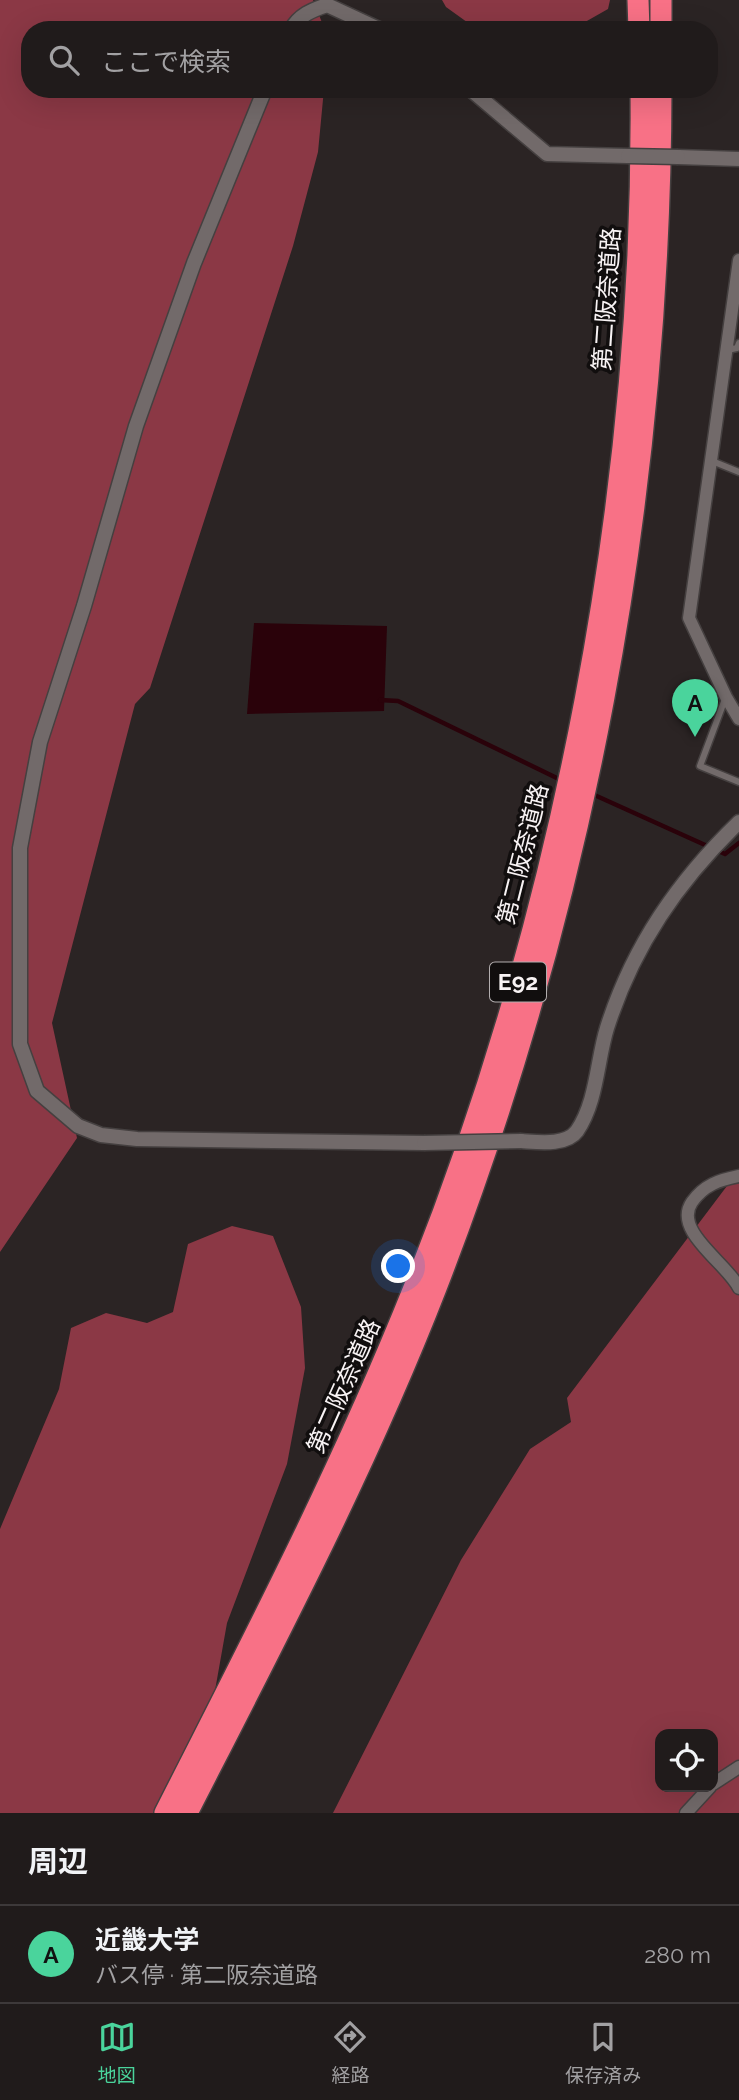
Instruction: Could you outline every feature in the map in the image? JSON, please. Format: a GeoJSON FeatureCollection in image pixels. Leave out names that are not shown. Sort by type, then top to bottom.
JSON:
{"type":"FeatureCollection","features":[{"type":"Feature","properties":{"kind":"highway"},"geometry":{"type":"LineString","coordinates":[[638,0],[639,21]]}},
{"type":"Feature","properties":{"kind":"highway"},"geometry":{"type":"LineString","coordinates":[[661,0],[661,21]]}},
{"type":"Feature","properties":{"kind":"highway","name":"第二阪奈道路"},"geometry":{"type":"LineString","coordinates":[[165,1813],[326,1491],[371,1392],[452,1188],[517,987],[564,803],[602,603],[631,353],[639,222],[641,98]]}},
{"type":"Feature","properties":{"kind":"highway","name":"第二阪奈道路"},"geometry":{"type":"LineString","coordinates":[[187,1813],[344,1500],[389,1400],[470,1196],[536,993],[583,808],[623,592],[650,360],[659,224],[661,98]]}},
{"type":"Feature","properties":{"kind":"street"},"geometry":{"type":"LineString","coordinates":[[296,21],[327,5],[362,21]]}},
{"type":"Feature","properties":{"kind":"street"},"geometry":{"type":"LineString","coordinates":[[261,98],[194,263],[136,426],[84,606],[40,742],[20,848],[20,1044],[37,1091],[78,1126],[101,1135],[137,1139],[553,1142],[576,1133],[586,1114],[606,1030],[625,977],[656,919],[687,876],[739,822]]}},
{"type":"Feature","properties":{"kind":"street"},"geometry":{"type":"LineString","coordinates":[[481,98],[547,154],[739,159]]}},
{"type":"Feature","properties":{"kind":"street"},"geometry":{"type":"LineString","coordinates":[[738,714],[726,697],[690,618],[739,260]]}},
{"type":"Feature","properties":{"kind":"street"},"geometry":{"type":"LineString","coordinates":[[739,1176],[717,1181],[700,1191],[688,1208],[688,1224],[705,1248],[733,1274],[739,1288]]}},
{"type":"Feature","properties":{"kind":"street"},"geometry":{"type":"LineString","coordinates":[[718,1780],[739,1767]]}},
{"type":"Feature","properties":{"kind":"street"},"geometry":{"type":"LineString","coordinates":[[685,1813],[704,1792]]}},
{"type":"Feature","properties":{"kind":"lane"},"geometry":{"type":"LineString","coordinates":[[725,351],[737,348],[739,344]]}},
{"type":"Feature","properties":{"kind":"lane"},"geometry":{"type":"LineString","coordinates":[[711,460],[739,472]]}},
{"type":"Feature","properties":{"kind":"lane"},"geometry":{"type":"LineString","coordinates":[[726,697],[700,766],[739,782]]}},
{"type":"Feature","properties":{"kind":"shaded area"},"geometry":{"type":"Polygon","coordinates":[[[0,0],[313,0],[321,21],[21,21],[21,98],[323,98],[318,152],[293,246],[150,688],[135,704],[52,1023],[77,1138],[0,1252],[0,0]]]}},
{"type":"Feature","properties":{"kind":"shaded area"},"geometry":{"type":"Polygon","coordinates":[[[442,0],[610,0],[608,9],[587,21],[465,21],[446,7],[442,0]]]}},
{"type":"Feature","properties":{"kind":"shaded area"},"geometry":{"type":"Polygon","coordinates":[[[254,623],[387,626],[384,711],[247,714],[254,623]]]}},
{"type":"Feature","properties":{"kind":"shaded area"},"geometry":{"type":"Polygon","coordinates":[[[739,1170],[739,1813],[333,1813],[461,1560],[530,1449],[571,1422],[567,1398],[739,1170]]]}},
{"type":"Feature","properties":{"kind":"shaded area"},"geometry":{"type":"Polygon","coordinates":[[[232,1226],[273,1236],[301,1307],[305,1368],[287,1464],[227,1623],[211,1713],[169,1813],[0,1813],[0,1529],[59,1389],[71,1328],[106,1313],[147,1323],[173,1312],[188,1244],[232,1226]]]}},
{"type":"Feature","properties":{"kind":"waterway"},"geometry":{"type":"LineString","coordinates":[[380,700],[398,701],[563,781]]}},
{"type":"Feature","properties":{"kind":"waterway"},"geometry":{"type":"LineString","coordinates":[[590,793],[725,854],[739,843]]}},
{"type":"Feature","properties":{"kind":"place","name":"近畿大学"},"geometry":{"type":"Point","coordinates":[695,737]}}]}
